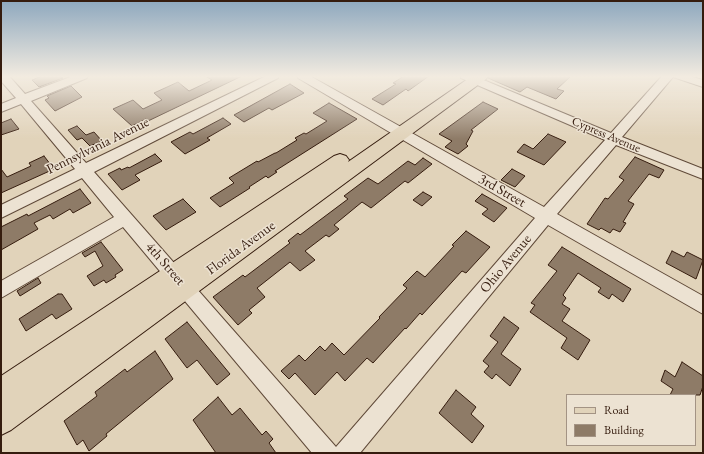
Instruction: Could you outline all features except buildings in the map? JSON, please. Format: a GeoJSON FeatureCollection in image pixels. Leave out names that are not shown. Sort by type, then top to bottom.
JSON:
{"type":"FeatureCollection","features":[{"type":"Feature","properties":{"kind":"main road","name":"Florida Avenue"},"geometry":{"type":"LineString","coordinates":[[1,420],[180,281],[442,97]]}},
{"type":"Feature","properties":{"kind":"main road","name":"Florida Avenue"},"geometry":{"type":"LineString","coordinates":[[1,393],[180,281]]}},
{"type":"Feature","properties":{"kind":"street"},"geometry":{"type":"LineString","coordinates":[[1,108],[29,97]]}},
{"type":"Feature","properties":{"kind":"street","name":"Pennsylvania Avenue"},"geometry":{"type":"LineString","coordinates":[[1,212],[231,97]]}},
{"type":"Feature","properties":{"kind":"street","name":"3rd Street"},"geometry":{"type":"LineString","coordinates":[[338,97],[703,306]]}},
{"type":"Feature","properties":{"kind":"street","name":"Cypress Avenue"},"geometry":{"type":"LineString","coordinates":[[519,97],[703,174]]}},
{"type":"Feature","properties":{"kind":"street","name":"Ohio Avenue"},"geometry":{"type":"LineString","coordinates":[[345,453],[546,216],[650,97]]}},
{"type":"Feature","properties":{"kind":"street","name":"4th Street"},"geometry":{"type":"LineString","coordinates":[[24,99],[327,453]]}},
{"type":"Feature","properties":{"kind":"street"},"geometry":{"type":"LineString","coordinates":[[1,290],[125,218]]}}]}
